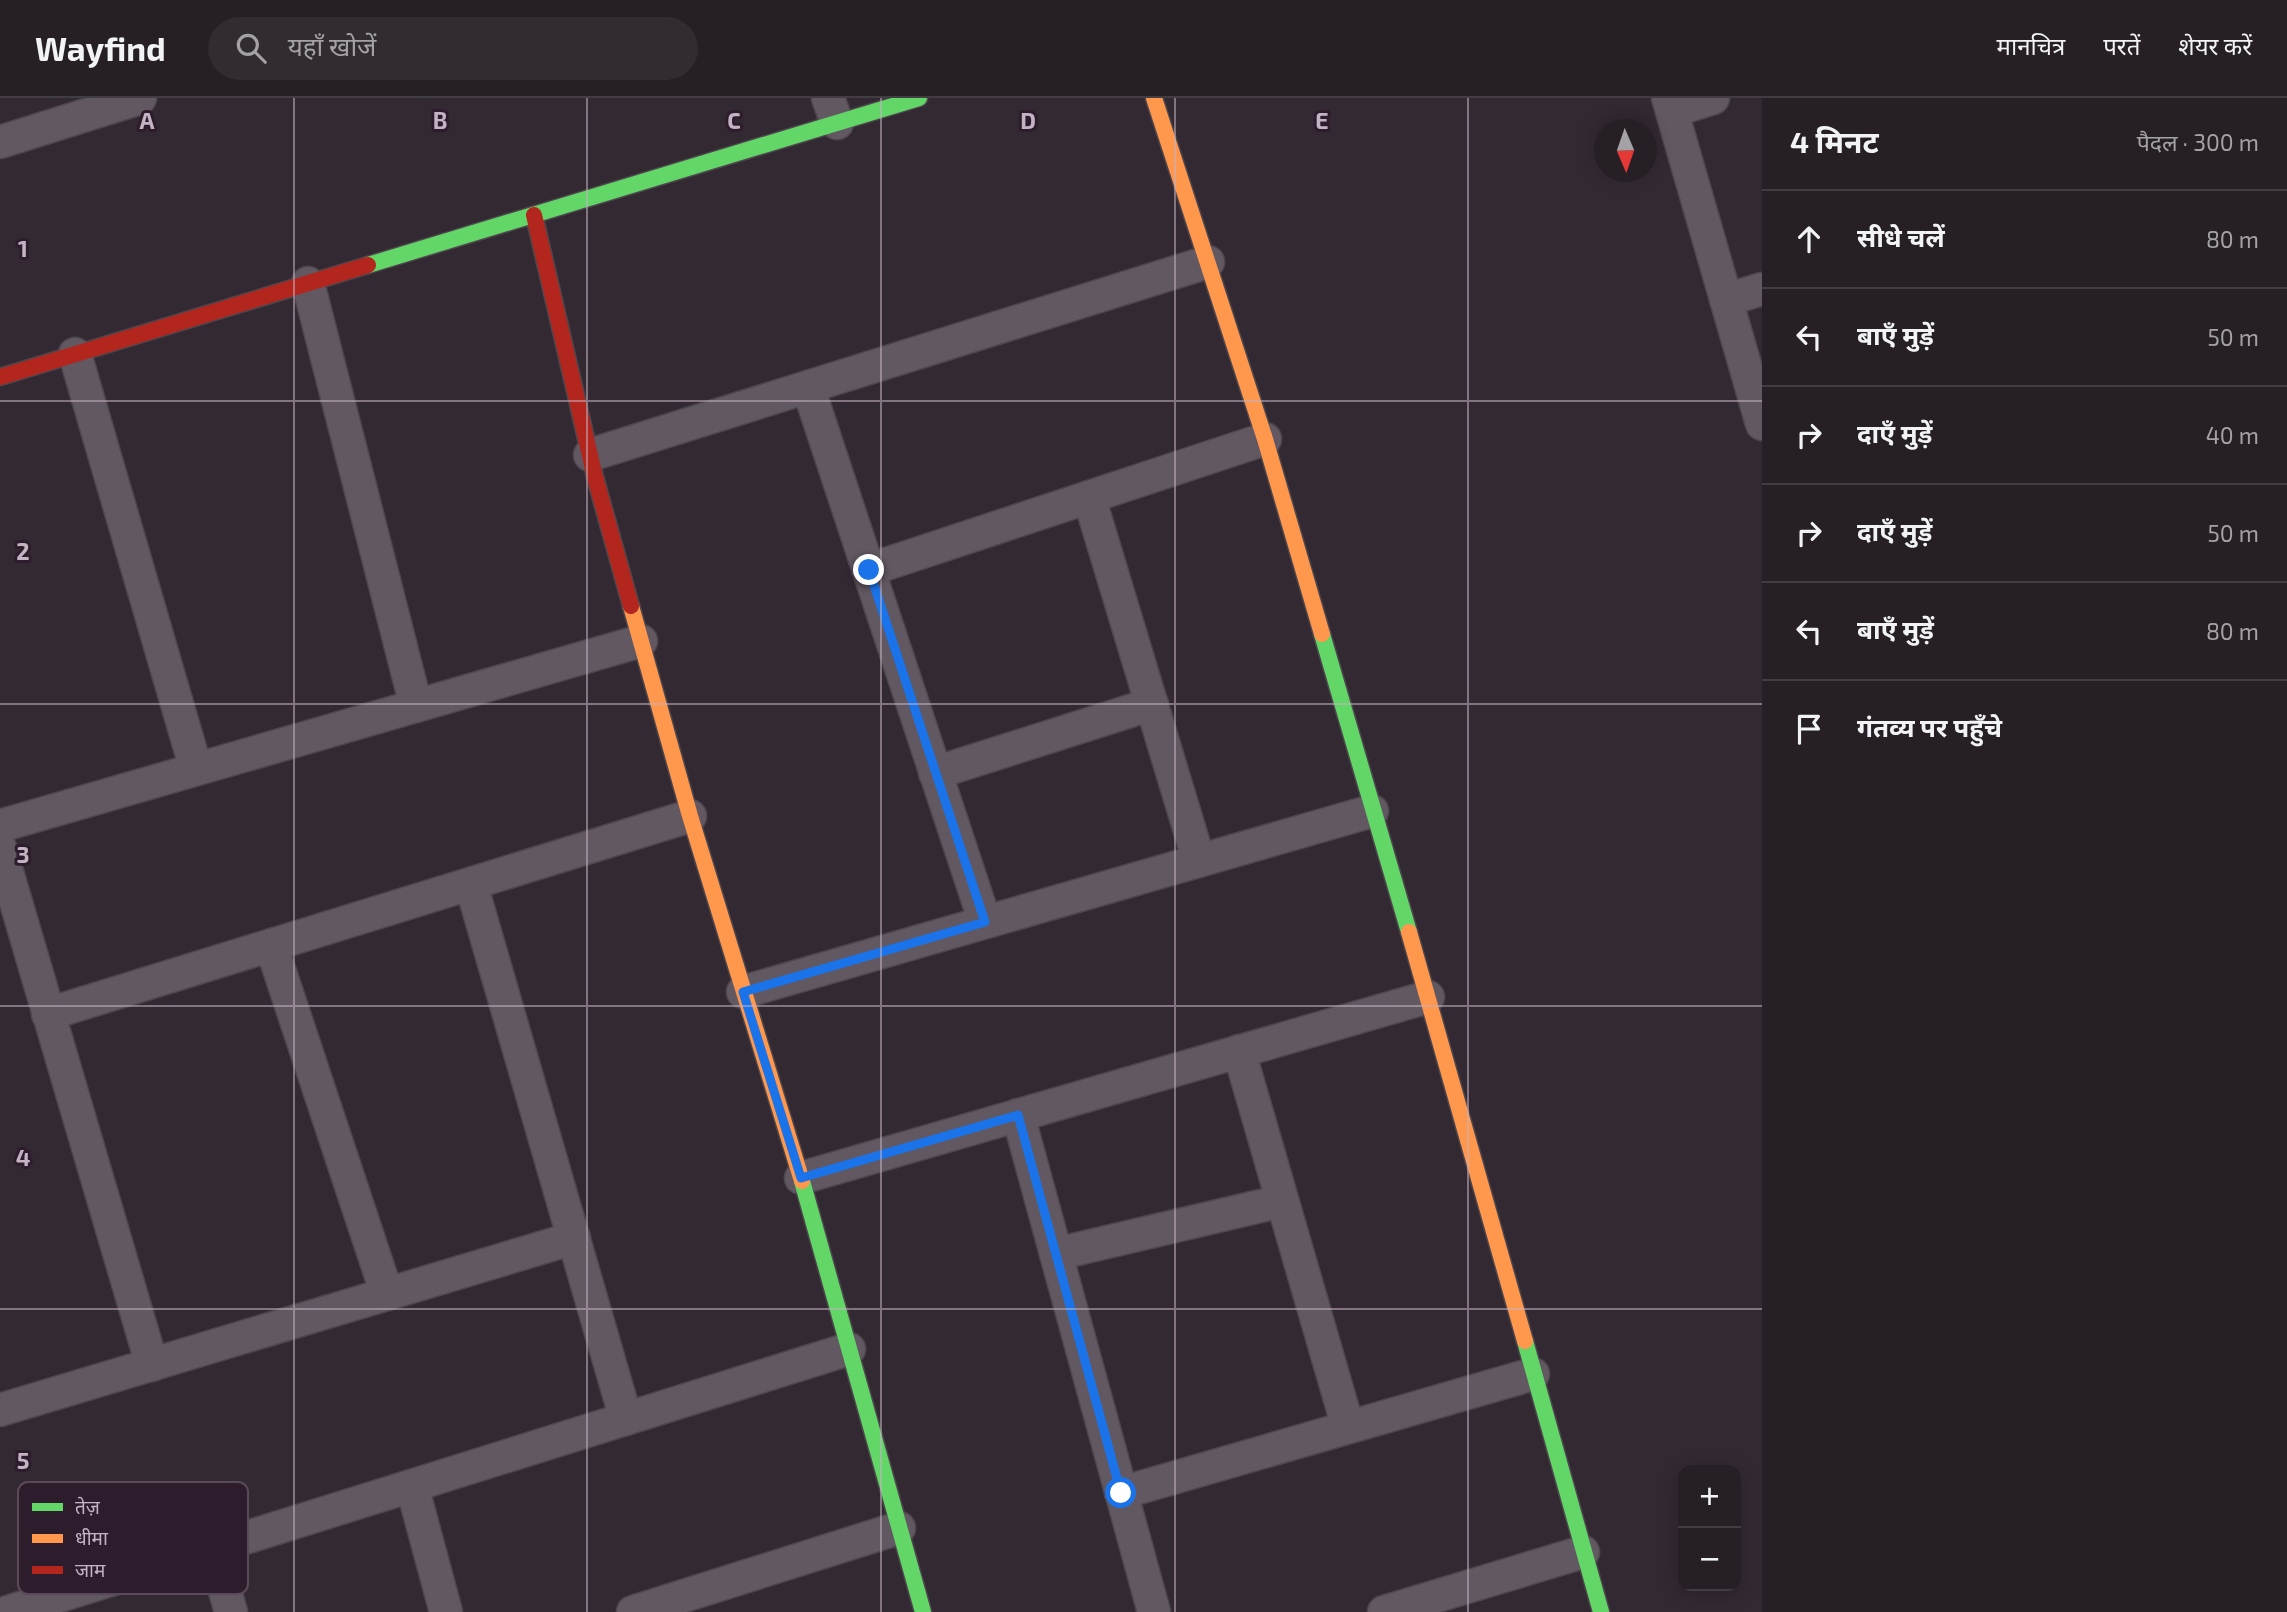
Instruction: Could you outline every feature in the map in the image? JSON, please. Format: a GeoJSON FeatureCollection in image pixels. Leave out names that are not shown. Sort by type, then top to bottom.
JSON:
{"type":"FeatureCollection","features":[{"type":"Feature","properties":{"kind":"street"},"geometry":{"type":"LineString","coordinates":[[0,142],[140,98]]}},
{"type":"Feature","properties":{"kind":"street"},"geometry":{"type":"LineString","coordinates":[[0,377],[534,215],[833,111],[919,98]]}},
{"type":"Feature","properties":{"kind":"street"},"geometry":{"type":"LineString","coordinates":[[1154,98],[1265,439],[1428,997],[1601,1612]]}},
{"type":"Feature","properties":{"kind":"street"},"geometry":{"type":"LineString","coordinates":[[1713,98],[1670,105],[1762,424]]}},
{"type":"Feature","properties":{"kind":"street"},"geometry":{"type":"LineString","coordinates":[[534,215],[590,455],[641,641],[690,816],[801,1178],[923,1612]]}},
{"type":"Feature","properties":{"kind":"street"},"geometry":{"type":"LineString","coordinates":[[590,455],[1208,262]]}},
{"type":"Feature","properties":{"kind":"street"},"geometry":{"type":"LineString","coordinates":[[308,284],[416,706]]}},
{"type":"Feature","properties":{"kind":"street"},"geometry":{"type":"LineString","coordinates":[[1726,300],[1762,289]]}},
{"type":"Feature","properties":{"kind":"street"},"geometry":{"type":"LineString","coordinates":[[75,354],[196,769]]}},
{"type":"Feature","properties":{"kind":"street"},"geometry":{"type":"LineString","coordinates":[[808,387],[985,922]]}},
{"type":"Feature","properties":{"kind":"street"},"geometry":{"type":"LineString","coordinates":[[869,570],[1265,439]]}},
{"type":"Feature","properties":{"kind":"street"},"geometry":{"type":"LineString","coordinates":[[1089,497],[1199,861]]}},
{"type":"Feature","properties":{"kind":"street"},"geometry":{"type":"LineString","coordinates":[[0,826],[641,641]]}},
{"type":"Feature","properties":{"kind":"street"},"geometry":{"type":"LineString","coordinates":[[935,773],[1152,704]]}},
{"type":"Feature","properties":{"kind":"street"},"geometry":{"type":"LineString","coordinates":[[743,992],[1372,811]]}},
{"type":"Feature","properties":{"kind":"street"},"geometry":{"type":"LineString","coordinates":[[48,1014],[690,816]]}},
{"type":"Feature","properties":{"kind":"street"},"geometry":{"type":"LineString","coordinates":[[0,848],[152,1365]]}},
{"type":"Feature","properties":{"kind":"street"},"geometry":{"type":"LineString","coordinates":[[471,884],[626,1419]]}},
{"type":"Feature","properties":{"kind":"street"},"geometry":{"type":"LineString","coordinates":[[271,945],[387,1294]]}},
{"type":"Feature","properties":{"kind":"street"},"geometry":{"type":"LineString","coordinates":[[801,1178],[1428,997]]}},
{"type":"Feature","properties":{"kind":"street"},"geometry":{"type":"LineString","coordinates":[[1239,1051],[1348,1427]]}},
{"type":"Feature","properties":{"kind":"street"},"geometry":{"type":"LineString","coordinates":[[1018,1115],[1154,1612]]}},
{"type":"Feature","properties":{"kind":"street"},"geometry":{"type":"LineString","coordinates":[[1056,1254],[1282,1201]]}},
{"type":"Feature","properties":{"kind":"street"},"geometry":{"type":"LineString","coordinates":[[0,1410],[574,1238]]}},
{"type":"Feature","properties":{"kind":"street"},"geometry":{"type":"LineString","coordinates":[[248,1537],[849,1349]]}},
{"type":"Feature","properties":{"kind":"street"},"geometry":{"type":"LineString","coordinates":[[1121,1493],[1533,1374]]}},
{"type":"Feature","properties":{"kind":"street"},"geometry":{"type":"LineString","coordinates":[[412,1486],[446,1612]]}},
{"type":"Feature","properties":{"kind":"street"},"geometry":{"type":"LineString","coordinates":[[633,1612],[671,1606],[899,1528]]}},
{"type":"Feature","properties":{"kind":"street"},"geometry":{"type":"LineString","coordinates":[[1384,1612],[1583,1552]]}},
{"type":"Feature","properties":{"kind":"street"},"geometry":{"type":"LineString","coordinates":[[8,1612],[66,1594]]}},
{"type":"Feature","properties":{"kind":"street"},"geometry":{"type":"LineString","coordinates":[[226,1594],[231,1612]]}},
{"type":"Feature","properties":{"kind":"traffic: fast"},"geometry":{"type":"LineString","coordinates":[[368,265],[919,98]]}},
{"type":"Feature","properties":{"kind":"traffic: fast"},"geometry":{"type":"LineString","coordinates":[[1322,634],[1409,932]]}},
{"type":"Feature","properties":{"kind":"traffic: fast"},"geometry":{"type":"LineString","coordinates":[[802,1181],[923,1612]]}},
{"type":"Feature","properties":{"kind":"traffic: fast"},"geometry":{"type":"LineString","coordinates":[[1525,1341],[1601,1612]]}},
{"type":"Feature","properties":{"kind":"traffic: slow"},"geometry":{"type":"LineString","coordinates":[[1154,98],[1265,439],[1322,634]]}},
{"type":"Feature","properties":{"kind":"traffic: slow"},"geometry":{"type":"LineString","coordinates":[[631,606],[690,816],[802,1181]]}},
{"type":"Feature","properties":{"kind":"traffic: slow"},"geometry":{"type":"LineString","coordinates":[[1409,932],[1525,1341]]}},
{"type":"Feature","properties":{"kind":"traffic: jam"},"geometry":{"type":"LineString","coordinates":[[534,215],[595,477],[631,606]]}},
{"type":"Feature","properties":{"kind":"traffic: jam"},"geometry":{"type":"LineString","coordinates":[[0,377],[368,265]]}},
{"type":"Feature","properties":{"kind":"route"},"geometry":{"type":"LineString","coordinates":[[869,570],[985,922],[743,992],[801,1178],[1018,1115],[1121,1493]]}}]}
